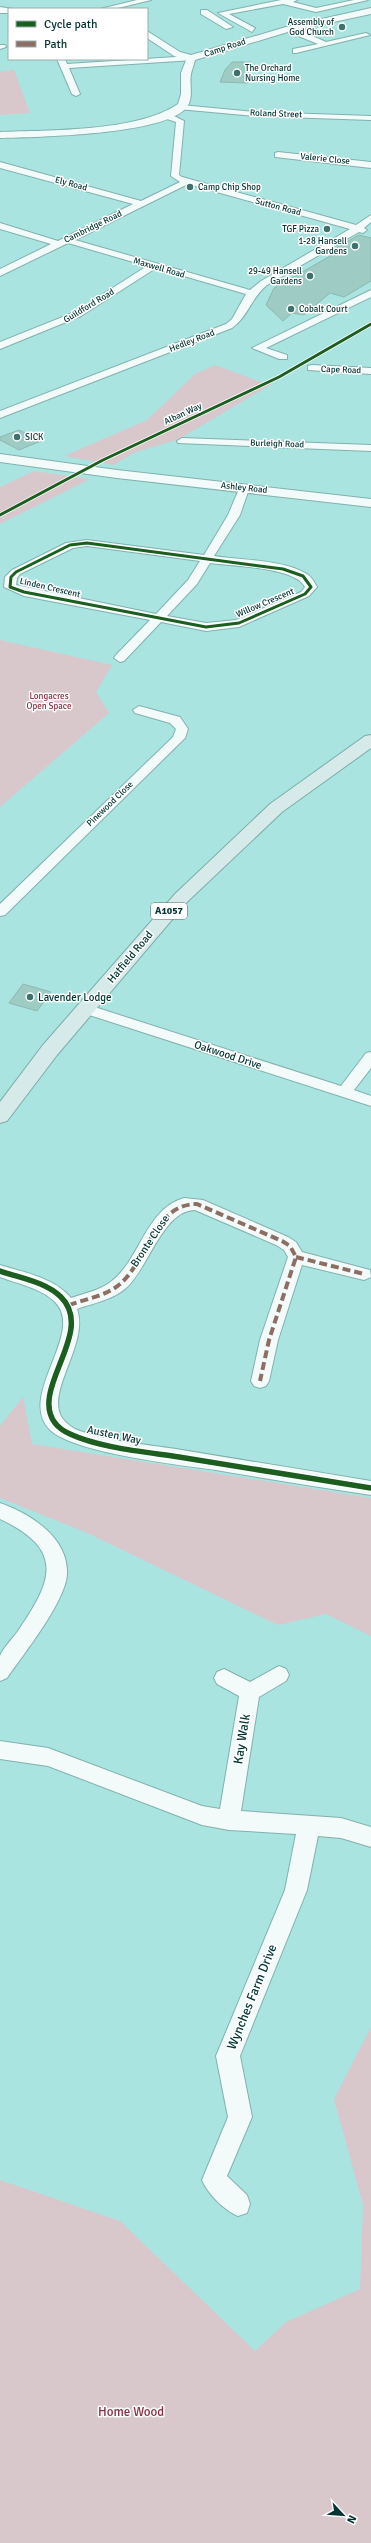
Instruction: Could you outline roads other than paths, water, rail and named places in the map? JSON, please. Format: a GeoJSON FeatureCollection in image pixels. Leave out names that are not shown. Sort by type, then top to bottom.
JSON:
{"type":"FeatureCollection","features":[{"type":"Feature","properties":{"kind":"main road","name":"Hatfield Road"},"geometry":{"type":"LineString","coordinates":[[0,1116],[35,1068],[162,918],[217,862],[276,808],[371,740]]}},
{"type":"Feature","properties":{"kind":"street"},"geometry":{"type":"LineString","coordinates":[[109,8],[147,0]]}},
{"type":"Feature","properties":{"kind":"street"},"geometry":{"type":"LineString","coordinates":[[252,35],[222,13],[293,0]]}},
{"type":"Feature","properties":{"kind":"street"},"geometry":{"type":"LineString","coordinates":[[283,2],[311,10],[338,7],[364,0]]}},
{"type":"Feature","properties":{"kind":"street"},"geometry":{"type":"LineString","coordinates":[[338,7],[354,15]]}},
{"type":"Feature","properties":{"kind":"street","name":"Camp Road"},"geometry":{"type":"LineString","coordinates":[[181,107],[186,94],[186,72],[191,58],[252,35],[289,29],[371,11]]}},
{"type":"Feature","properties":{"kind":"street"},"geometry":{"type":"LineString","coordinates":[[204,12],[237,32],[252,35]]}},
{"type":"Feature","properties":{"kind":"street"},"geometry":{"type":"LineString","coordinates":[[289,29],[327,45]]}},
{"type":"Feature","properties":{"kind":"street"},"geometry":{"type":"LineString","coordinates":[[148,35],[177,54],[191,58]]}},
{"type":"Feature","properties":{"kind":"street"},"geometry":{"type":"LineString","coordinates":[[296,51],[366,35]]}},
{"type":"Feature","properties":{"kind":"street"},"geometry":{"type":"LineString","coordinates":[[148,60],[191,58]]}},
{"type":"Feature","properties":{"kind":"street"},"geometry":{"type":"LineString","coordinates":[[76,94],[62,63],[139,60]]}},
{"type":"Feature","properties":{"kind":"street"},"geometry":{"type":"LineString","coordinates":[[0,135],[120,126],[167,116],[181,107]]}},
{"type":"Feature","properties":{"kind":"street","name":"Roland Street"},"geometry":{"type":"LineString","coordinates":[[181,107],[268,114],[371,118]]}},
{"type":"Feature","properties":{"kind":"street"},"geometry":{"type":"LineString","coordinates":[[167,116],[180,121],[175,176],[186,182]]}},
{"type":"Feature","properties":{"kind":"street","name":"Valerie Close"},"geometry":{"type":"LineString","coordinates":[[278,155],[371,165]]}},
{"type":"Feature","properties":{"kind":"street","name":"Ely Road"},"geometry":{"type":"LineString","coordinates":[[0,165],[142,204]]}},
{"type":"Feature","properties":{"kind":"street","name":"Cambridge Road"},"geometry":{"type":"LineString","coordinates":[[0,273],[186,182]]}},
{"type":"Feature","properties":{"kind":"street","name":"Sutton Road"},"geometry":{"type":"LineString","coordinates":[[186,182],[358,228],[371,233]]}},
{"type":"Feature","properties":{"kind":"street","name":"Hedley Road"},"geometry":{"type":"LineString","coordinates":[[0,415],[229,326],[236,322],[252,293],[270,278],[358,228],[371,218]]}},
{"type":"Feature","properties":{"kind":"street","name":"Maxwell Road"},"geometry":{"type":"LineString","coordinates":[[0,226],[252,293]]}},
{"type":"Feature","properties":{"kind":"street","name":"Guildford Road"},"geometry":{"type":"LineString","coordinates":[[0,346],[78,314],[152,266]]}},
{"type":"Feature","properties":{"kind":"street"},"geometry":{"type":"LineString","coordinates":[[283,357],[258,348],[371,293]]}},
{"type":"Feature","properties":{"kind":"street","name":"Cape Road"},"geometry":{"type":"LineString","coordinates":[[312,368],[371,371]]}},
{"type":"Feature","properties":{"kind":"street","name":"Burleigh Road"},"geometry":{"type":"LineString","coordinates":[[182,441],[371,448]]}},
{"type":"Feature","properties":{"kind":"street"},"geometry":{"type":"LineString","coordinates":[[363,459],[371,459],[371,448]]}},
{"type":"Feature","properties":{"kind":"street","name":"Ashley Road"},"geometry":{"type":"LineString","coordinates":[[0,458],[17,461],[21,465],[62,468],[100,476],[117,474],[371,503]]}},
{"type":"Feature","properties":{"kind":"street"},"geometry":{"type":"LineString","coordinates":[[120,658],[193,582],[234,515],[244,489]]}},
{"type":"Feature","properties":{"kind":"street","name":"Linden Crescent"},"geometry":{"type":"LineString","coordinates":[[159,619],[5,588],[11,577],[16,572],[70,545],[87,543],[208,559]]}},
{"type":"Feature","properties":{"kind":"street","name":"Willow Crescent"},"geometry":{"type":"LineString","coordinates":[[159,619],[206,627],[227,626],[239,623],[305,594],[311,587],[307,578],[300,574],[208,559]]}},
{"type":"Feature","properties":{"kind":"street","name":"Pinewood Close"},"geometry":{"type":"LineString","coordinates":[[0,912],[179,738],[182,729],[175,720],[139,710]]}},
{"type":"Feature","properties":{"kind":"street","name":"Oakwood Drive"},"geometry":{"type":"LineString","coordinates":[[85,1009],[371,1101]]}},
{"type":"Feature","properties":{"kind":"street"},"geometry":{"type":"LineString","coordinates":[[344,1093],[371,1056]]}},
{"type":"Feature","properties":{"kind":"street","name":"Bronte Close"},"geometry":{"type":"LineString","coordinates":[[69,1305],[120,1284],[170,1212],[185,1203],[197,1204],[282,1241],[290,1246],[296,1257]]}},
{"type":"Feature","properties":{"kind":"street"},"geometry":{"type":"LineString","coordinates":[[260,1381],[269,1340],[296,1257],[364,1274]]}},
{"type":"Feature","properties":{"kind":"street"},"geometry":{"type":"LineString","coordinates":[[0,1271],[53,1292],[64,1298],[69,1305]]}},
{"type":"Feature","properties":{"kind":"street","name":"Austen Way"},"geometry":{"type":"LineString","coordinates":[[69,1305],[73,1321],[51,1394],[50,1406],[52,1419],[61,1430],[78,1438],[122,1448],[371,1488]]}},
{"type":"Feature","properties":{"kind":"street"},"geometry":{"type":"LineString","coordinates":[[0,1511],[33,1529],[52,1549],[57,1576],[45,1606],[0,1672]]}},
{"type":"Feature","properties":{"kind":"street"},"geometry":{"type":"LineString","coordinates":[[224,1678],[250,1692],[279,1675]]}},
{"type":"Feature","properties":{"kind":"street","name":"Kay Walk"},"geometry":{"type":"LineString","coordinates":[[229,1820],[250,1692]]}},
{"type":"Feature","properties":{"kind":"street"},"geometry":{"type":"LineString","coordinates":[[0,1750],[48,1757],[202,1815],[229,1820],[341,1828],[371,1837]]}},
{"type":"Feature","properties":{"kind":"street","name":"Wynches Farm Drive"},"geometry":{"type":"LineString","coordinates":[[238,2204],[214,2180],[240,2117],[228,2056],[296,1890],[305,1854],[308,1826]]}},
{"type":"Feature","properties":{"kind":"place","name":"Assembly of God Church"},"geometry":{"type":"Point","coordinates":[342,27]}},
{"type":"Feature","properties":{"kind":"place","name":"The Orchard Nursing Home"},"geometry":{"type":"Point","coordinates":[237,73]}},
{"type":"Feature","properties":{"kind":"place","name":"Camp Chip Shop"},"geometry":{"type":"Point","coordinates":[190,187]}},
{"type":"Feature","properties":{"kind":"place","name":"TGF Pizza"},"geometry":{"type":"Point","coordinates":[327,229]}},
{"type":"Feature","properties":{"kind":"place","name":"1-28 Hansell Gardens"},"geometry":{"type":"Point","coordinates":[355,246]}},
{"type":"Feature","properties":{"kind":"place","name":"29-49 Hansell Gardens"},"geometry":{"type":"Point","coordinates":[310,276]}},
{"type":"Feature","properties":{"kind":"place","name":"Cobalt Court"},"geometry":{"type":"Point","coordinates":[291,309]}},
{"type":"Feature","properties":{"kind":"place","name":"SICK"},"geometry":{"type":"Point","coordinates":[17,437]}},
{"type":"Feature","properties":{"kind":"place","name":"Lavender Lodge"},"geometry":{"type":"Point","coordinates":[30,997]}},
{"type":"Feature","properties":{"kind":"park label","name":"Longacres Open Space"},"geometry":{"type":"Point","coordinates":[49,702]}},
{"type":"Feature","properties":{"kind":"park label","name":"Home Wood"},"geometry":{"type":"Point","coordinates":[131,2412]}}]}
